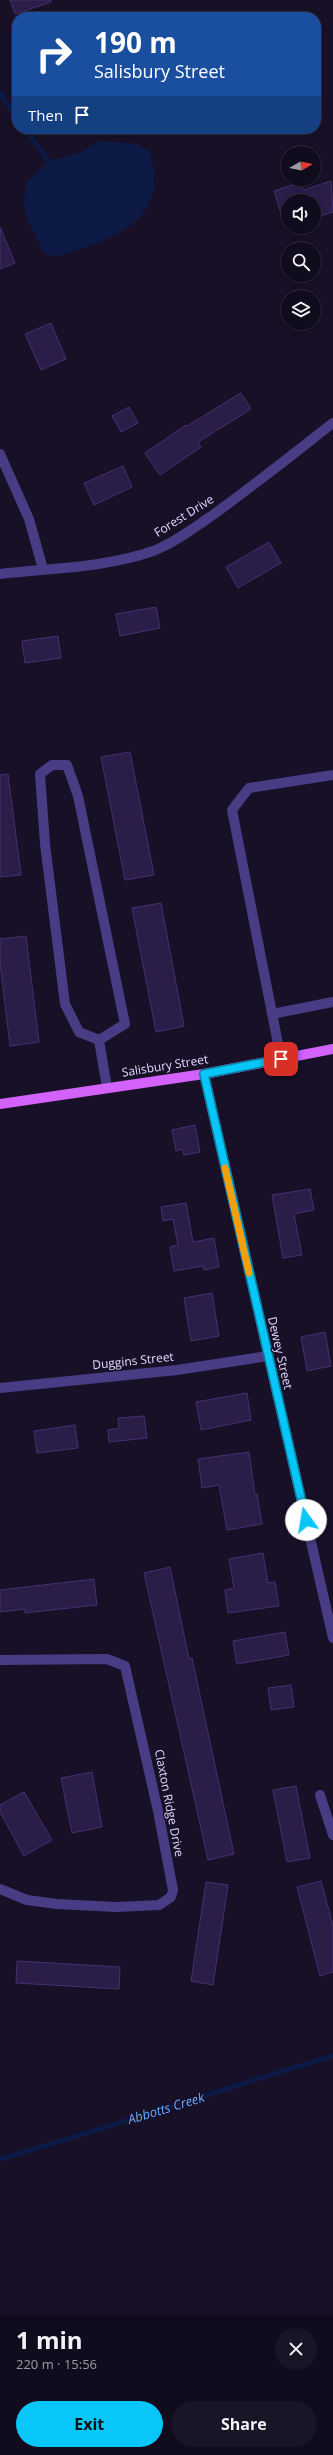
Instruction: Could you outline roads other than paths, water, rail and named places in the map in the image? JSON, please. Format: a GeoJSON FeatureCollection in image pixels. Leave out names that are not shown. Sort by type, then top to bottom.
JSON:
{"type":"FeatureCollection","features":[{"type":"Feature","properties":{"kind":"main road","name":"Salisbury Street"},"geometry":{"type":"LineString","coordinates":[[0,1104],[204,1074],[333,1049]]}},
{"type":"Feature","properties":{"kind":"street","name":"Forest Drive"},"geometry":{"type":"LineString","coordinates":[[0,574],[97,563],[133,557],[154,550],[180,537],[235,500],[333,423]]}},
{"type":"Feature","properties":{"kind":"street"},"geometry":{"type":"LineString","coordinates":[[0,454],[29,519],[43,569]]}},
{"type":"Feature","properties":{"kind":"street"},"geometry":{"type":"LineString","coordinates":[[52,764],[67,765],[78,796],[125,1024],[99,1040],[79,1032],[65,1004],[45,844],[40,774],[52,764]]}},
{"type":"Feature","properties":{"kind":"street"},"geometry":{"type":"LineString","coordinates":[[281,1059],[232,810],[249,788],[333,775]]}},
{"type":"Feature","properties":{"kind":"street"},"geometry":{"type":"LineString","coordinates":[[272,1014],[333,1002]]}},
{"type":"Feature","properties":{"kind":"street"},"geometry":{"type":"LineString","coordinates":[[99,1040],[107,1088]]}},
{"type":"Feature","properties":{"kind":"street","name":"Dewey Street"},"geometry":{"type":"LineString","coordinates":[[204,1074],[333,1638]]}},
{"type":"Feature","properties":{"kind":"street","name":"Duggins Street"},"geometry":{"type":"LineString","coordinates":[[0,1388],[177,1370],[268,1356]]}},
{"type":"Feature","properties":{"kind":"street","name":"Claxton Ridge Drive"},"geometry":{"type":"LineString","coordinates":[[0,1660],[107,1659],[125,1666],[158,1810],[173,1890],[171,1897],[159,1905],[116,1907],[27,1900],[0,1889]]}},
{"type":"Feature","properties":{"kind":"street"},"geometry":{"type":"LineString","coordinates":[[320,1795],[333,1835]]}},
{"type":"Feature","properties":{"kind":"water"},"geometry":{"type":"Polygon","coordinates":[[[101,141],[137,144],[150,152],[154,176],[152,196],[144,212],[131,225],[115,235],[96,244],[55,257],[45,254],[26,216],[23,200],[28,181],[49,161],[79,153],[101,141]]]}},
{"type":"Feature","properties":{"kind":"waterway"},"geometry":{"type":"LineString","coordinates":[[0,93],[12,111]]}},
{"type":"Feature","properties":{"kind":"waterway"},"geometry":{"type":"LineString","coordinates":[[29,134],[49,161],[54,164]]}},
{"type":"Feature","properties":{"kind":"waterway","name":"Abbotts Creek"},"geometry":{"type":"LineString","coordinates":[[0,2159],[333,2056]]}}]}
